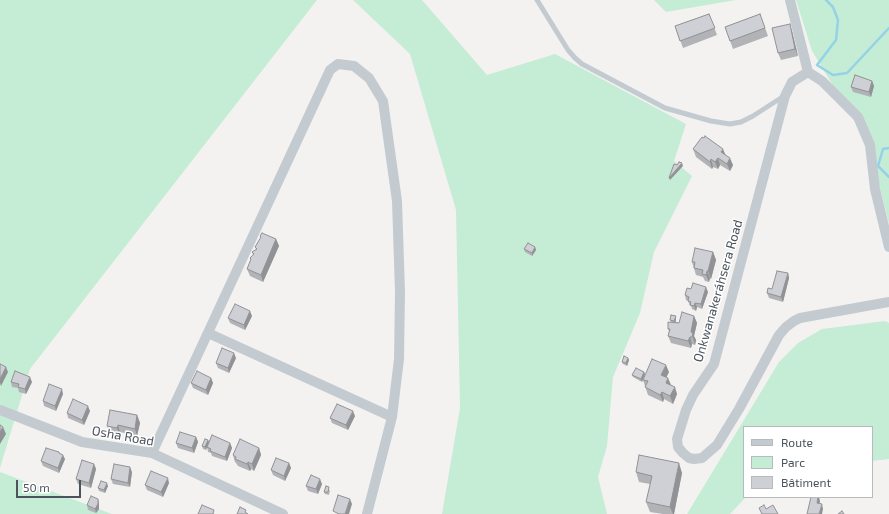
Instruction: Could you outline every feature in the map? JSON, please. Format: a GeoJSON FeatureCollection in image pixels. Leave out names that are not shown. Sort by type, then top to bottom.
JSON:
{"type":"FeatureCollection","features":[{"type":"Feature","properties":{"kind":"street"},"geometry":{"type":"LineString","coordinates":[[790,0],[808,72],[822,81],[858,117],[870,145],[875,189],[889,248]]}},
{"type":"Feature","properties":{"kind":"street"},"geometry":{"type":"LineString","coordinates":[[152,453],[330,70],[338,64],[354,66],[369,78],[383,101],[397,201],[400,292],[399,360],[392,417],[367,514]]}},
{"type":"Feature","properties":{"kind":"street","name":"Onkwanakeráhsera Road"},"geometry":{"type":"LineString","coordinates":[[808,72],[792,82],[785,96],[714,364],[693,395],[686,410],[677,439],[678,447],[689,458],[694,459],[702,458],[717,445],[739,409],[779,335],[794,321],[800,318],[889,302]]}},
{"type":"Feature","properties":{"kind":"street"},"geometry":{"type":"LineString","coordinates":[[208,333],[392,417]]}},
{"type":"Feature","properties":{"kind":"street","name":"Osha Road"},"geometry":{"type":"LineString","coordinates":[[0,410],[82,442],[152,453],[283,514]]}},
{"type":"Feature","properties":{"kind":"lane"},"geometry":{"type":"LineString","coordinates":[[537,0],[568,50],[582,64],[665,108],[711,121],[730,124],[741,122],[753,116],[785,96]]}},
{"type":"Feature","properties":{"kind":"green space"},"geometry":{"type":"Polygon","coordinates":[[[0,0],[317,0],[30,369],[0,468],[0,0]]]}},
{"type":"Feature","properties":{"kind":"green space"},"geometry":{"type":"Polygon","coordinates":[[[353,0],[422,0],[487,75],[555,54],[686,124],[674,161],[692,176],[654,252],[640,313],[613,377],[607,446],[598,477],[607,514],[442,514],[460,408],[456,210],[410,54],[353,0]]]}},
{"type":"Feature","properties":{"kind":"green space"},"geometry":{"type":"Polygon","coordinates":[[[654,0],[736,0],[666,12],[654,0]]]}},
{"type":"Feature","properties":{"kind":"green space"},"geometry":{"type":"Polygon","coordinates":[[[796,0],[889,0],[889,224],[874,164],[860,130],[812,51],[796,0]]]}},
{"type":"Feature","properties":{"kind":"green space"},"geometry":{"type":"Polygon","coordinates":[[[885,321],[889,323],[889,459],[873,461],[873,426],[743,426],[743,498],[745,498],[730,514],[687,514],[779,362],[798,343],[822,329],[885,321]]]}},
{"type":"Feature","properties":{"kind":"green space"},"geometry":{"type":"Polygon","coordinates":[[[0,472],[112,514],[0,514],[0,472]]]}},
{"type":"Feature","properties":{"kind":"building"},"geometry":{"type":"Polygon","coordinates":[[[709,14],[715,28],[680,41],[675,26],[709,14]]]}},
{"type":"Feature","properties":{"kind":"building"},"geometry":{"type":"Polygon","coordinates":[[[760,14],[765,28],[730,41],[725,27],[760,14]]]}},
{"type":"Feature","properties":{"kind":"building"},"geometry":{"type":"Polygon","coordinates":[[[790,24],[795,49],[778,53],[772,28],[790,24]]]}},
{"type":"Feature","properties":{"kind":"building"},"geometry":{"type":"Polygon","coordinates":[[[855,75],[872,81],[869,92],[851,87],[855,75]]]}},
{"type":"Feature","properties":{"kind":"building"},"geometry":{"type":"Polygon","coordinates":[[[705,136],[723,149],[721,152],[730,158],[727,164],[718,158],[715,162],[711,159],[710,162],[693,149],[702,137],[704,138],[705,136]]]}},
{"type":"Feature","properties":{"kind":"building"},"geometry":{"type":"Polygon","coordinates":[[[679,162],[682,163],[669,178],[674,164],[677,165],[679,162]]]}},
{"type":"Feature","properties":{"kind":"building"},"geometry":{"type":"Polygon","coordinates":[[[262,233],[276,239],[261,275],[247,269],[251,259],[250,258],[254,254],[252,252],[257,249],[255,247],[262,233]]]}},
{"type":"Feature","properties":{"kind":"building"},"geometry":{"type":"Polygon","coordinates":[[[528,243],[535,247],[532,253],[524,249],[528,243]]]}},
{"type":"Feature","properties":{"kind":"building"},"geometry":{"type":"Polygon","coordinates":[[[695,248],[713,252],[706,275],[702,274],[703,270],[694,268],[695,262],[692,262],[695,248]]]}},
{"type":"Feature","properties":{"kind":"building"},"geometry":{"type":"Polygon","coordinates":[[[777,271],[788,273],[781,297],[767,293],[768,288],[772,289],[777,271]]]}},
{"type":"Feature","properties":{"kind":"building"},"geometry":{"type":"Polygon","coordinates":[[[693,283],[706,287],[701,304],[695,303],[694,306],[690,305],[691,302],[688,301],[689,297],[685,295],[687,288],[691,289],[693,283]]]}},
{"type":"Feature","properties":{"kind":"building"},"geometry":{"type":"Polygon","coordinates":[[[235,304],[250,311],[244,325],[228,318],[235,304]]]}},
{"type":"Feature","properties":{"kind":"building"},"geometry":{"type":"Polygon","coordinates":[[[682,312],[694,316],[691,332],[693,333],[692,337],[690,337],[688,341],[668,336],[670,329],[668,329],[668,322],[679,323],[682,312]]]}},
{"type":"Feature","properties":{"kind":"building"},"geometry":{"type":"Polygon","coordinates":[[[671,315],[676,316],[674,321],[670,320],[671,315]]]}},
{"type":"Feature","properties":{"kind":"building"},"geometry":{"type":"Polygon","coordinates":[[[222,348],[234,353],[228,368],[216,363],[222,348]]]}},
{"type":"Feature","properties":{"kind":"building"},"geometry":{"type":"Polygon","coordinates":[[[624,356],[628,358],[626,363],[622,362],[624,356]]]}},
{"type":"Feature","properties":{"kind":"building"},"geometry":{"type":"Polygon","coordinates":[[[652,359],[666,365],[661,375],[668,378],[666,383],[675,387],[670,396],[662,392],[660,395],[645,387],[648,381],[643,380],[652,359]]]}},
{"type":"Feature","properties":{"kind":"building"},"geometry":{"type":"Polygon","coordinates":[[[0,364],[6,367],[0,379],[0,364]]]}},
{"type":"Feature","properties":{"kind":"building"},"geometry":{"type":"Polygon","coordinates":[[[636,368],[644,372],[641,379],[632,375],[636,368]]]}},
{"type":"Feature","properties":{"kind":"building"},"geometry":{"type":"Polygon","coordinates":[[[15,371],[30,377],[25,389],[18,387],[19,384],[11,382],[15,371]]]}},
{"type":"Feature","properties":{"kind":"building"},"geometry":{"type":"Polygon","coordinates":[[[197,371],[211,378],[206,390],[191,383],[197,371]]]}},
{"type":"Feature","properties":{"kind":"building"},"geometry":{"type":"Polygon","coordinates":[[[49,384],[62,389],[55,406],[43,401],[49,384]]]}},
{"type":"Feature","properties":{"kind":"building"},"geometry":{"type":"Polygon","coordinates":[[[73,399],[88,406],[82,420],[67,413],[73,399]]]}},
{"type":"Feature","properties":{"kind":"building"},"geometry":{"type":"Polygon","coordinates":[[[337,404],[353,411],[346,425],[330,418],[337,404]]]}},
{"type":"Feature","properties":{"kind":"building"},"geometry":{"type":"Polygon","coordinates":[[[110,410],[137,415],[135,429],[118,425],[117,428],[107,426],[110,410]]]}},
{"type":"Feature","properties":{"kind":"building"},"geometry":{"type":"Polygon","coordinates":[[[0,425],[3,427],[0,432],[0,425]]]}},
{"type":"Feature","properties":{"kind":"building"},"geometry":{"type":"Polygon","coordinates":[[[180,432],[196,437],[192,448],[176,443],[180,432]]]}},
{"type":"Feature","properties":{"kind":"building"},"geometry":{"type":"Polygon","coordinates":[[[212,435],[230,443],[225,457],[210,451],[211,449],[207,447],[212,435]]]}},
{"type":"Feature","properties":{"kind":"building"},"geometry":{"type":"Polygon","coordinates":[[[205,439],[208,440],[205,447],[202,446],[205,439]]]}},
{"type":"Feature","properties":{"kind":"building"},"geometry":{"type":"Polygon","coordinates":[[[240,439],[259,448],[252,464],[248,462],[247,464],[235,459],[236,457],[233,455],[240,439]]]}},
{"type":"Feature","properties":{"kind":"building"},"geometry":{"type":"Polygon","coordinates":[[[46,448],[59,452],[63,455],[58,468],[41,461],[46,448]]]}},
{"type":"Feature","properties":{"kind":"building"},"geometry":{"type":"Polygon","coordinates":[[[639,455],[679,463],[670,507],[646,502],[652,476],[636,472],[639,455]]]}},
{"type":"Feature","properties":{"kind":"building"},"geometry":{"type":"Polygon","coordinates":[[[276,458],[289,463],[284,476],[271,470],[276,458]]]}},
{"type":"Feature","properties":{"kind":"building"},"geometry":{"type":"Polygon","coordinates":[[[82,460],[94,464],[89,483],[76,479],[82,460]]]}},
{"type":"Feature","properties":{"kind":"building"},"geometry":{"type":"Polygon","coordinates":[[[114,464],[130,467],[128,483],[111,479],[114,464]]]}},
{"type":"Feature","properties":{"kind":"building"},"geometry":{"type":"Polygon","coordinates":[[[151,471],[168,478],[161,492],[145,485],[151,471]]]}},
{"type":"Feature","properties":{"kind":"building"},"geometry":{"type":"Polygon","coordinates":[[[311,475],[320,479],[316,489],[306,486],[311,475]]]}},
{"type":"Feature","properties":{"kind":"building"},"geometry":{"type":"Polygon","coordinates":[[[101,481],[107,483],[104,490],[98,488],[101,481]]]}},
{"type":"Feature","properties":{"kind":"building"},"geometry":{"type":"Polygon","coordinates":[[[326,486],[329,487],[328,492],[324,492],[326,486]]]}},
{"type":"Feature","properties":{"kind":"building"},"geometry":{"type":"Polygon","coordinates":[[[338,495],[350,499],[345,514],[339,514],[333,511],[338,495]]]}},
{"type":"Feature","properties":{"kind":"building"},"geometry":{"type":"Polygon","coordinates":[[[91,496],[98,499],[98,504],[95,509],[87,505],[91,496]]]}},
{"type":"Feature","properties":{"kind":"building"},"geometry":{"type":"Polygon","coordinates":[[[811,498],[818,498],[817,503],[822,504],[819,514],[807,514],[811,498]]]}},
{"type":"Feature","properties":{"kind":"building"},"geometry":{"type":"Polygon","coordinates":[[[202,505],[214,510],[213,514],[198,514],[202,505]]]}},
{"type":"Feature","properties":{"kind":"building"},"geometry":{"type":"Polygon","coordinates":[[[764,505],[766,509],[773,505],[778,514],[762,514],[759,508],[764,505]]]}},
{"type":"Feature","properties":{"kind":"building"},"geometry":{"type":"Polygon","coordinates":[[[240,507],[246,510],[245,512],[248,514],[237,514],[240,507]]]}},
{"type":"Feature","properties":{"kind":"waterway"},"geometry":{"type":"LineString","coordinates":[[826,0],[833,7],[838,20],[836,40],[817,65],[833,75],[847,73],[889,28]]}},
{"type":"Feature","properties":{"kind":"waterway"},"geometry":{"type":"LineString","coordinates":[[889,148],[883,149],[878,166],[889,177]]}}]}
